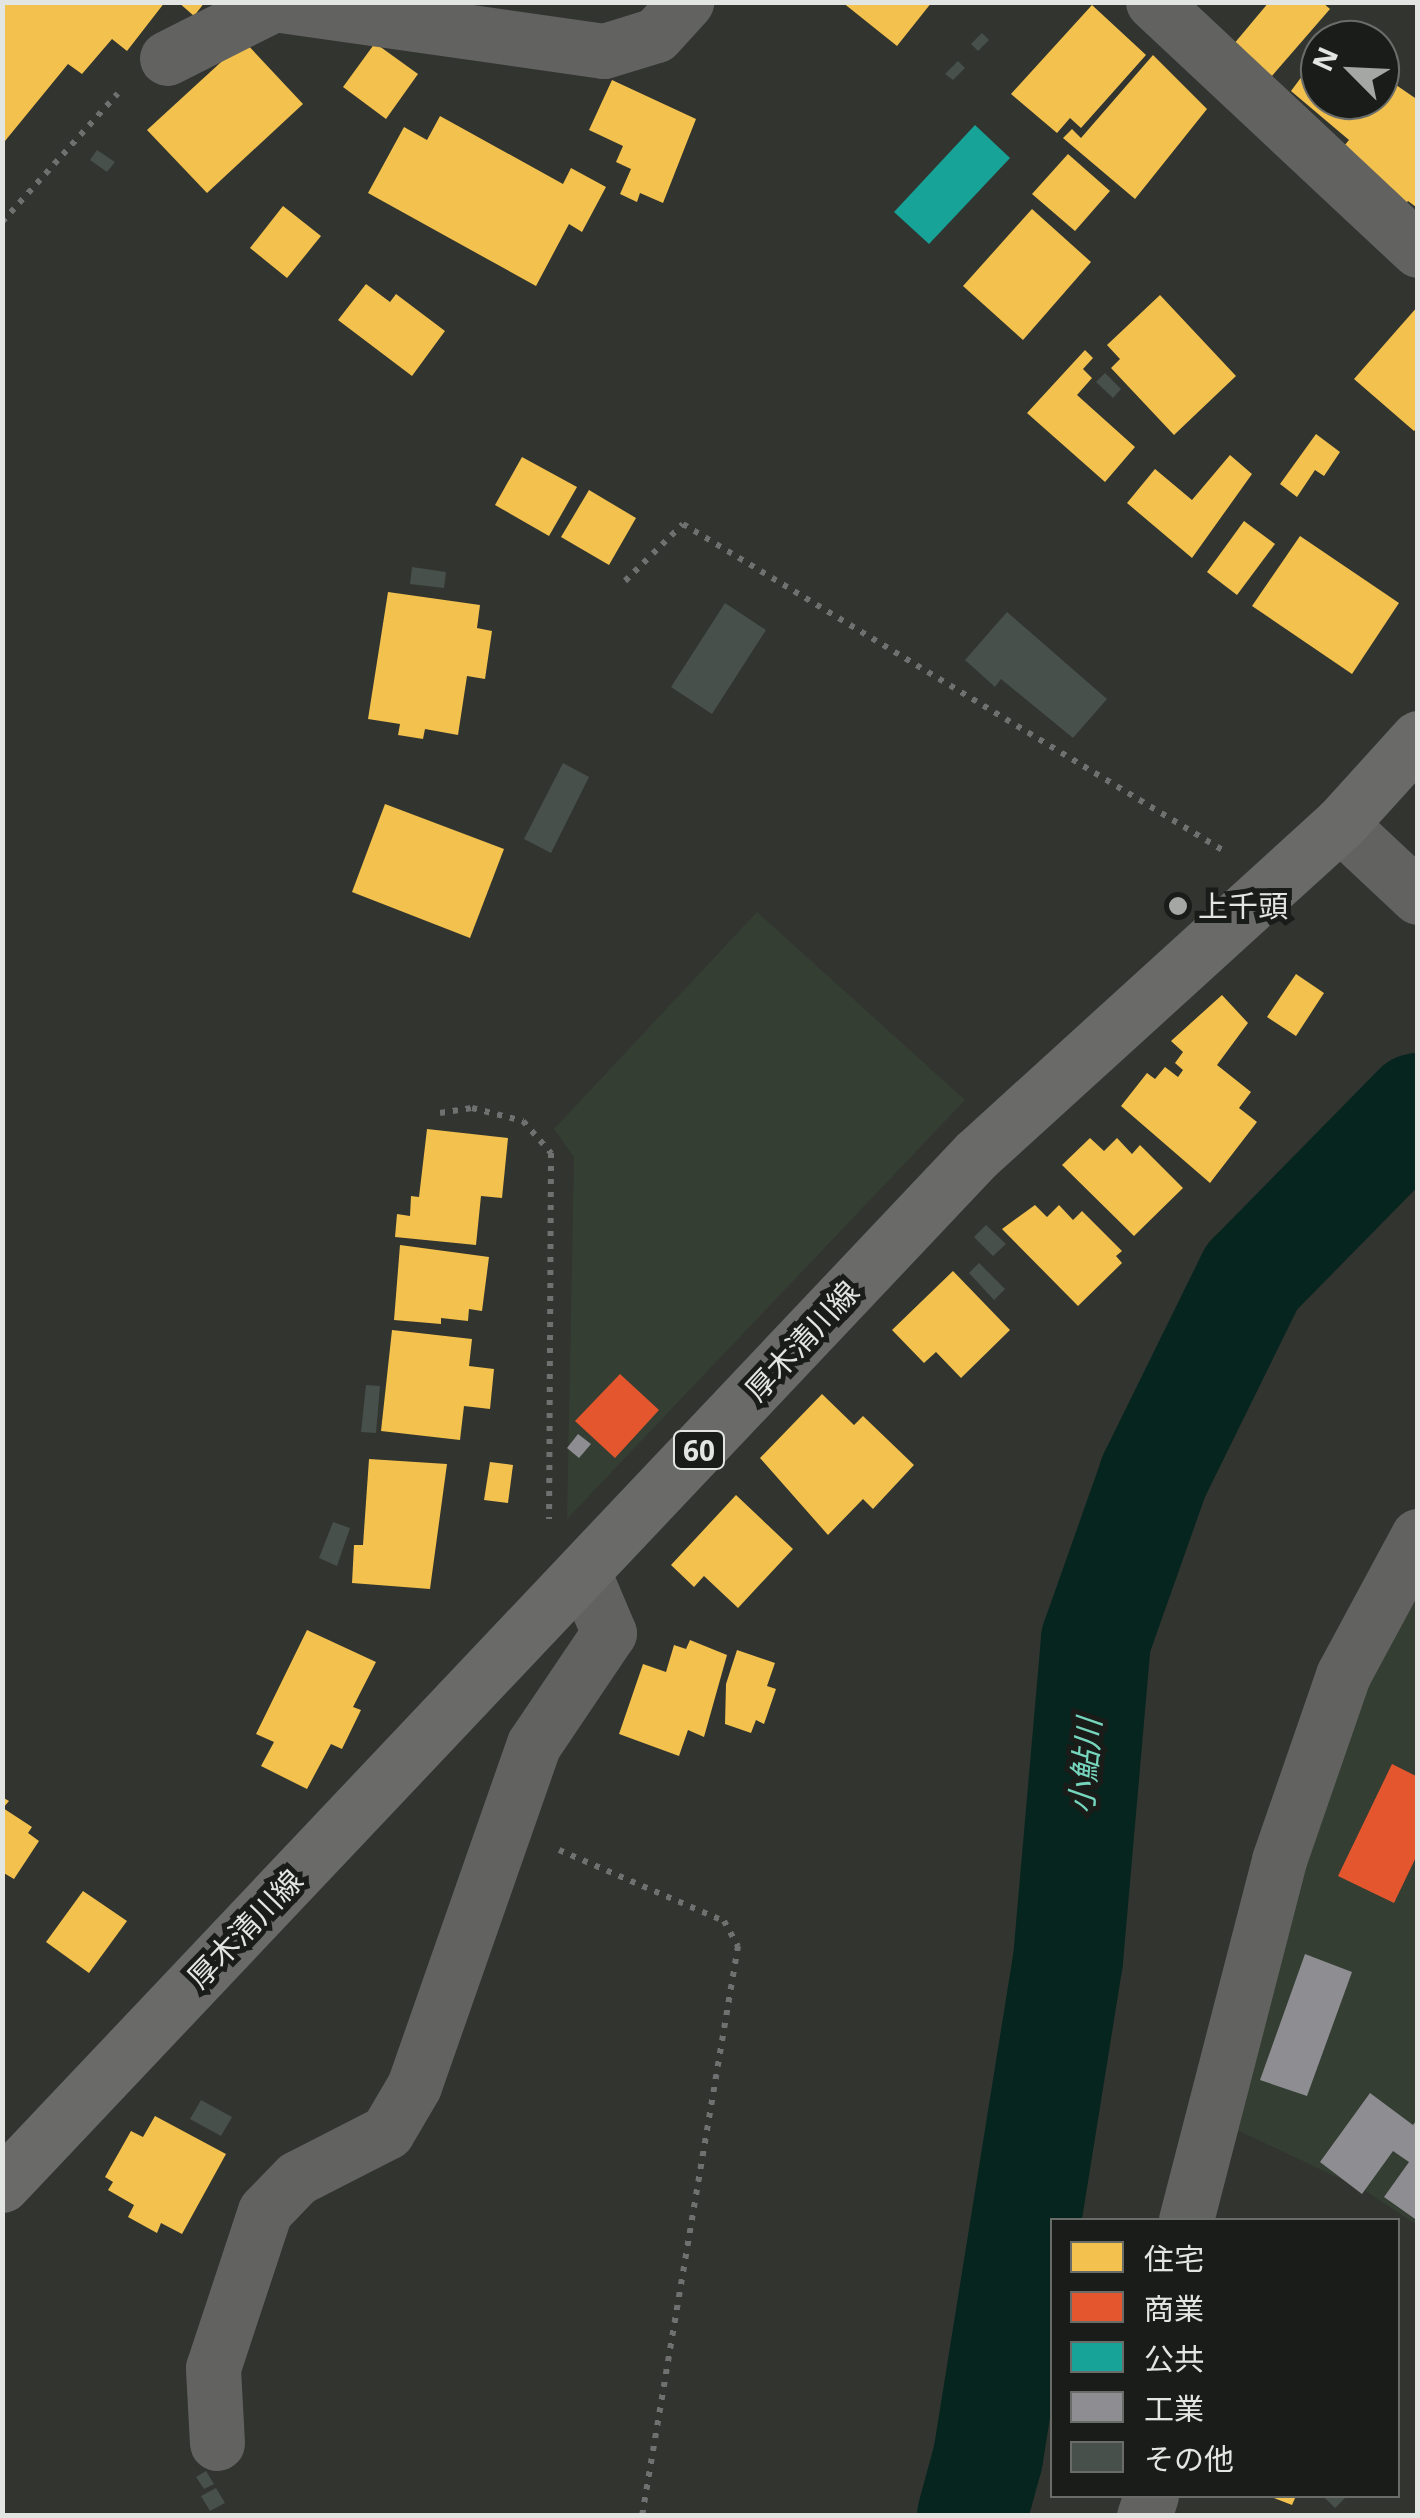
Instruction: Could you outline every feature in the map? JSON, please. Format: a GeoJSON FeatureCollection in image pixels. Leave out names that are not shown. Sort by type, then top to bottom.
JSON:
{"type":"FeatureCollection","features":[{"type":"Feature","properties":{"kind":"main road","name":"厚木清川線"},"geometry":{"type":"LineString","coordinates":[[2,2185],[976,1155],[1340,824],[1418,738]]}},
{"type":"Feature","properties":{"kind":"street"},"geometry":{"type":"LineString","coordinates":[[167,58],[274,4],[604,51],[656,35],[686,2]]}},
{"type":"Feature","properties":{"kind":"street"},"geometry":{"type":"LineString","coordinates":[[1153,2],[1418,250]]}},
{"type":"Feature","properties":{"kind":"street"},"geometry":{"type":"LineString","coordinates":[[1340,824],[1405,884]]}},
{"type":"Feature","properties":{"kind":"street"},"geometry":{"type":"LineString","coordinates":[[1187,2218],[1286,1842],[1343,1674],[1418,1536]]}},
{"type":"Feature","properties":{"kind":"street"},"geometry":{"type":"LineString","coordinates":[[217,2444],[214,2368],[265,2212],[297,2178],[386,2132],[414,2086],[518,1833],[557,1782],[522,1772],[534,1744],[609,1634],[566,1592]]}},
{"type":"Feature","properties":{"kind":"path"},"geometry":{"type":"LineString","coordinates":[[2,222],[124,86],[167,58]]}},
{"type":"Feature","properties":{"kind":"path"},"geometry":{"type":"LineString","coordinates":[[625,581],[682,524],[1228,854],[1265,890]]}},
{"type":"Feature","properties":{"kind":"path"},"geometry":{"type":"LineString","coordinates":[[440,1113],[472,1108],[522,1121],[551,1153],[566,1592]]}},
{"type":"Feature","properties":{"kind":"path"},"geometry":{"type":"LineString","coordinates":[[518,1833],[724,1921],[738,1946],[642,2516]]}},
{"type":"Feature","properties":{"kind":"shaded area"},"geometry":{"type":"Polygon","coordinates":[[[757,912],[965,1100],[567,1519],[574,1157],[554,1129],[757,912]]]}},
{"type":"Feature","properties":{"kind":"shaded area"},"geometry":{"type":"Polygon","coordinates":[[[1417,1569],[1417,2225],[1364,2190],[1218,2121],[1353,1710],[1417,1569]]]}},
{"type":"Feature","properties":{"kind":"building: 住宅"},"geometry":{"type":"Polygon","coordinates":[[[2,2],[165,2],[127,51],[112,39],[82,74],[68,64],[5,141],[2,2]]]}},
{"type":"Feature","properties":{"kind":"building: 住宅"},"geometry":{"type":"Polygon","coordinates":[[[178,2],[205,2],[194,16],[178,2]]]}},
{"type":"Feature","properties":{"kind":"building: 住宅"},"geometry":{"type":"Polygon","coordinates":[[[842,2],[932,2],[897,46],[842,2]]]}},
{"type":"Feature","properties":{"kind":"building: 住宅"},"geometry":{"type":"Polygon","coordinates":[[[1269,2],[1322,2],[1330,9],[1320,20],[1300,20],[1300,44],[1271,77],[1233,45],[1269,2]]]}},
{"type":"Feature","properties":{"kind":"building: 住宅"},"geometry":{"type":"Polygon","coordinates":[[[1092,5],[1146,55],[1081,128],[1070,118],[1057,133],[1011,94],[1092,5]]]}},
{"type":"Feature","properties":{"kind":"building: 住宅"},"geometry":{"type":"Polygon","coordinates":[[[244,41],[303,104],[207,193],[147,130],[244,41]]]}},
{"type":"Feature","properties":{"kind":"building: 住宅"},"geometry":{"type":"Polygon","coordinates":[[[375,43],[418,74],[386,119],[343,87],[375,43]]]}},
{"type":"Feature","properties":{"kind":"building: 住宅"},"geometry":{"type":"Polygon","coordinates":[[[1153,55],[1207,109],[1135,199],[1063,138],[1072,129],[1081,138],[1153,55]]]}},
{"type":"Feature","properties":{"kind":"building: 住宅"},"geometry":{"type":"Polygon","coordinates":[[[1300,79],[1300,99],[1291,91],[1300,79]]]}},
{"type":"Feature","properties":{"kind":"building: 住宅"},"geometry":{"type":"Polygon","coordinates":[[[612,80],[696,119],[663,203],[640,193],[637,202],[620,194],[631,169],[616,162],[623,146],[589,130],[612,80]]]}},
{"type":"Feature","properties":{"kind":"building: 住宅"},"geometry":{"type":"Polygon","coordinates":[[[1400,88],[1418,100],[1416,207],[1408,201],[1401,209],[1344,146],[1349,140],[1325,120],[1400,120],[1400,88]]]}},
{"type":"Feature","properties":{"kind":"building: 住宅"},"geometry":{"type":"Polygon","coordinates":[[[440,116],[563,184],[571,168],[606,187],[582,232],[569,224],[536,286],[368,193],[404,127],[427,140],[440,116]]]}},
{"type":"Feature","properties":{"kind":"building: 住宅"},"geometry":{"type":"Polygon","coordinates":[[[1068,154],[1110,191],[1075,231],[1032,194],[1068,154]]]}},
{"type":"Feature","properties":{"kind":"building: 住宅"},"geometry":{"type":"Polygon","coordinates":[[[283,206],[321,236],[287,278],[250,248],[283,206]]]}},
{"type":"Feature","properties":{"kind":"building: 住宅"},"geometry":{"type":"Polygon","coordinates":[[[1032,209],[1091,262],[1023,340],[963,286],[1032,209]]]}},
{"type":"Feature","properties":{"kind":"building: 住宅"},"geometry":{"type":"Polygon","coordinates":[[[366,284],[390,302],[396,294],[445,331],[412,376],[338,320],[366,284]]]}},
{"type":"Feature","properties":{"kind":"building: 住宅"},"geometry":{"type":"Polygon","coordinates":[[[1160,295],[1236,376],[1174,435],[1111,368],[1120,359],[1107,345],[1160,295]]]}},
{"type":"Feature","properties":{"kind":"building: 住宅"},"geometry":{"type":"Polygon","coordinates":[[[1418,306],[1418,427],[1414,431],[1354,379],[1418,306]]]}},
{"type":"Feature","properties":{"kind":"building: 住宅"},"geometry":{"type":"Polygon","coordinates":[[[1085,350],[1093,358],[1083,369],[1092,378],[1077,395],[1135,447],[1105,482],[1027,413],[1085,350]]]}},
{"type":"Feature","properties":{"kind":"building: 住宅"},"geometry":{"type":"Polygon","coordinates":[[[1316,434],[1340,452],[1324,476],[1315,470],[1297,497],[1280,484],[1316,434]]]}},
{"type":"Feature","properties":{"kind":"building: 住宅"},"geometry":{"type":"Polygon","coordinates":[[[1230,455],[1252,474],[1192,558],[1127,503],[1155,469],[1192,500],[1230,455]]]}},
{"type":"Feature","properties":{"kind":"building: 住宅"},"geometry":{"type":"Polygon","coordinates":[[[522,457],[577,487],[549,536],[495,505],[522,457]]]}},
{"type":"Feature","properties":{"kind":"building: 住宅"},"geometry":{"type":"Polygon","coordinates":[[[589,490],[636,518],[609,565],[561,537],[589,490]]]}},
{"type":"Feature","properties":{"kind":"building: 住宅"},"geometry":{"type":"Polygon","coordinates":[[[1244,521],[1275,544],[1237,595],[1207,572],[1244,521]]]}},
{"type":"Feature","properties":{"kind":"building: 住宅"},"geometry":{"type":"Polygon","coordinates":[[[1300,536],[1399,603],[1352,674],[1252,606],[1300,536]]]}},
{"type":"Feature","properties":{"kind":"building: 住宅"},"geometry":{"type":"Polygon","coordinates":[[[388,592],[480,605],[477,628],[492,631],[485,679],[467,676],[458,735],[425,729],[423,739],[398,735],[400,724],[368,719],[388,592]]]}},
{"type":"Feature","properties":{"kind":"building: 住宅"},"geometry":{"type":"Polygon","coordinates":[[[385,804],[504,849],[470,938],[352,892],[385,804]]]}},
{"type":"Feature","properties":{"kind":"building: 住宅"},"geometry":{"type":"Polygon","coordinates":[[[1296,974],[1324,993],[1296,1036],[1267,1017],[1296,974]]]}},
{"type":"Feature","properties":{"kind":"building: 住宅"},"geometry":{"type":"Polygon","coordinates":[[[1222,995],[1248,1023],[1217,1065],[1251,1092],[1239,1108],[1257,1122],[1210,1183],[1121,1106],[1147,1073],[1155,1079],[1165,1067],[1178,1077],[1183,1070],[1175,1063],[1183,1052],[1171,1041],[1222,995]]]}},
{"type":"Feature","properties":{"kind":"building: 住宅"},"geometry":{"type":"Polygon","coordinates":[[[427,1129],[508,1138],[502,1198],[481,1196],[476,1245],[395,1237],[397,1214],[410,1216],[411,1196],[419,1197],[427,1129]]]}},
{"type":"Feature","properties":{"kind":"building: 住宅"},"geometry":{"type":"Polygon","coordinates":[[[1090,1138],[1104,1151],[1117,1138],[1132,1154],[1140,1145],[1183,1188],[1134,1236],[1062,1165],[1090,1138]]]}},
{"type":"Feature","properties":{"kind":"building: 住宅"},"geometry":{"type":"Polygon","coordinates":[[[1035,1205],[1047,1217],[1059,1205],[1073,1220],[1082,1211],[1122,1251],[1116,1256],[1122,1263],[1078,1306],[1002,1229],[1035,1205]]]}},
{"type":"Feature","properties":{"kind":"building: 住宅"},"geometry":{"type":"Polygon","coordinates":[[[400,1245],[489,1257],[482,1311],[469,1309],[468,1321],[441,1318],[441,1324],[394,1320],[400,1245]]]}},
{"type":"Feature","properties":{"kind":"building: 住宅"},"geometry":{"type":"Polygon","coordinates":[[[953,1271],[1010,1330],[961,1378],[936,1352],[924,1363],[892,1330],[953,1271]]]}},
{"type":"Feature","properties":{"kind":"building: 住宅"},"geometry":{"type":"Polygon","coordinates":[[[392,1330],[472,1339],[469,1366],[494,1369],[490,1409],[464,1406],[460,1440],[381,1431],[392,1330]]]}},
{"type":"Feature","properties":{"kind":"building: 住宅"},"geometry":{"type":"Polygon","coordinates":[[[822,1394],[854,1425],[863,1416],[914,1465],[873,1509],[863,1499],[828,1535],[760,1458],[822,1394]]]}},
{"type":"Feature","properties":{"kind":"building: 住宅"},"geometry":{"type":"Polygon","coordinates":[[[369,1459],[447,1464],[430,1589],[352,1583],[354,1545],[363,1545],[369,1459]]]}},
{"type":"Feature","properties":{"kind":"building: 住宅"},"geometry":{"type":"Polygon","coordinates":[[[490,1462],[513,1465],[508,1503],[484,1500],[490,1462]]]}},
{"type":"Feature","properties":{"kind":"building: 住宅"},"geometry":{"type":"Polygon","coordinates":[[[736,1495],[793,1549],[738,1608],[704,1576],[694,1587],[671,1565],[736,1495]]]}},
{"type":"Feature","properties":{"kind":"building: 住宅"},"geometry":{"type":"Polygon","coordinates":[[[307,1630],[376,1662],[353,1707],[361,1710],[342,1749],[331,1744],[307,1789],[261,1766],[274,1742],[256,1734],[307,1630]]]}},
{"type":"Feature","properties":{"kind":"building: 住宅"},"geometry":{"type":"Polygon","coordinates":[[[690,1640],[727,1655],[704,1737],[688,1730],[679,1756],[619,1734],[643,1664],[666,1672],[674,1645],[686,1649],[690,1640]]]}},
{"type":"Feature","properties":{"kind":"building: 住宅"},"geometry":{"type":"Polygon","coordinates":[[[737,1650],[775,1663],[767,1686],[776,1689],[764,1724],[756,1720],[751,1733],[725,1724],[726,1684],[737,1650]]]}},
{"type":"Feature","properties":{"kind":"building: 住宅"},"geometry":{"type":"Polygon","coordinates":[[[2,1797],[9,1801],[3,1808],[32,1827],[28,1833],[39,1841],[14,1879],[2,1872],[2,1797]]]}},
{"type":"Feature","properties":{"kind":"building: 住宅"},"geometry":{"type":"Polygon","coordinates":[[[83,1891],[127,1921],[89,1973],[46,1942],[83,1891]]]}},
{"type":"Feature","properties":{"kind":"building: 住宅"},"geometry":{"type":"Polygon","coordinates":[[[155,2116],[226,2154],[182,2234],[161,2223],[157,2233],[128,2217],[134,2205],[108,2190],[113,2182],[105,2177],[131,2131],[143,2137],[155,2116]]]}},
{"type":"Feature","properties":{"kind":"building: 住宅"},"geometry":{"type":"Polygon","coordinates":[[[1274,2498],[1295,2498],[1292,2505],[1274,2498]]]}},
{"type":"Feature","properties":{"kind":"building: 商業"},"geometry":{"type":"Polygon","coordinates":[[[620,1374],[659,1410],[615,1458],[575,1421],[620,1374]]]}},
{"type":"Feature","properties":{"kind":"building: 商業"},"geometry":{"type":"Polygon","coordinates":[[[1392,1764],[1418,1777],[1418,1853],[1394,1903],[1338,1876],[1392,1764]]]}},
{"type":"Feature","properties":{"kind":"building: 公共"},"geometry":{"type":"Polygon","coordinates":[[[975,125],[1010,158],[929,244],[894,212],[975,125]]]}},
{"type":"Feature","properties":{"kind":"building: 工業"},"geometry":{"type":"Polygon","coordinates":[[[578,1434],[591,1444],[579,1458],[567,1448],[578,1434]]]}},
{"type":"Feature","properties":{"kind":"building: 工業"},"geometry":{"type":"Polygon","coordinates":[[[1305,1954],[1352,1972],[1307,2096],[1260,2080],[1305,1954]]]}},
{"type":"Feature","properties":{"kind":"building: 工業"},"geometry":{"type":"Polygon","coordinates":[[[1370,2093],[1413,2125],[1418,2118],[1418,2221],[1384,2197],[1409,2162],[1393,2151],[1362,2194],[1320,2162],[1370,2093]]]}},
{"type":"Feature","properties":{"kind":"building: その他"},"geometry":{"type":"Polygon","coordinates":[[[982,33],[989,40],[978,51],[971,44],[982,33]]]}},
{"type":"Feature","properties":{"kind":"building: その他"},"geometry":{"type":"Polygon","coordinates":[[[958,61],[965,68],[953,80],[945,74],[958,61]]]}},
{"type":"Feature","properties":{"kind":"building: その他"},"geometry":{"type":"Polygon","coordinates":[[[97,150],[115,162],[107,172],[90,160],[97,150]]]}},
{"type":"Feature","properties":{"kind":"building: その他"},"geometry":{"type":"Polygon","coordinates":[[[1105,373],[1121,389],[1113,398],[1096,382],[1105,373]]]}},
{"type":"Feature","properties":{"kind":"building: その他"},"geometry":{"type":"Polygon","coordinates":[[[412,567],[446,572],[444,588],[410,584],[412,567]]]}},
{"type":"Feature","properties":{"kind":"building: その他"},"geometry":{"type":"Polygon","coordinates":[[[725,603],[766,630],[712,714],[671,687],[725,603]]]}},
{"type":"Feature","properties":{"kind":"building: その他"},"geometry":{"type":"Polygon","coordinates":[[[1007,612],[1107,699],[1073,738],[1001,679],[995,687],[965,660],[1007,612]]]}},
{"type":"Feature","properties":{"kind":"building: その他"},"geometry":{"type":"Polygon","coordinates":[[[563,763],[589,777],[551,853],[524,839],[563,763]]]}},
{"type":"Feature","properties":{"kind":"building: その他"},"geometry":{"type":"Polygon","coordinates":[[[986,1225],[1006,1244],[993,1256],[974,1237],[986,1225]]]}},
{"type":"Feature","properties":{"kind":"building: その他"},"geometry":{"type":"Polygon","coordinates":[[[979,1263],[1005,1289],[994,1300],[969,1273],[979,1263]]]}},
{"type":"Feature","properties":{"kind":"building: その他"},"geometry":{"type":"Polygon","coordinates":[[[366,1385],[380,1386],[376,1433],[361,1432],[366,1385]]]}},
{"type":"Feature","properties":{"kind":"building: その他"},"geometry":{"type":"Polygon","coordinates":[[[333,1522],[350,1528],[337,1566],[319,1558],[333,1522]]]}},
{"type":"Feature","properties":{"kind":"building: その他"},"geometry":{"type":"Polygon","coordinates":[[[201,2100],[232,2117],[221,2136],[190,2119],[201,2100]]]}},
{"type":"Feature","properties":{"kind":"building: その他"},"geometry":{"type":"Polygon","coordinates":[[[206,2471],[214,2484],[204,2489],[196,2477],[206,2471]]]}},
{"type":"Feature","properties":{"kind":"building: その他"},"geometry":{"type":"Polygon","coordinates":[[[216,2488],[225,2503],[210,2511],[201,2496],[216,2488]]]}},
{"type":"Feature","properties":{"kind":"building: その他"},"geometry":{"type":"Polygon","coordinates":[[[1325,2498],[1345,2498],[1335,2508],[1325,2498]]]}},
{"type":"Feature","properties":{"kind":"waterway","name":"小鮎川"},"geometry":{"type":"LineString","coordinates":[[972,2516],[988,2457],[1068,1960],[1096,1640],[1154,1476],[1252,1277],[1418,1108]]}},
{"type":"Feature","properties":{"kind":"place","name":"上千頭"},"geometry":{"type":"Point","coordinates":[1178,906]}}]}
